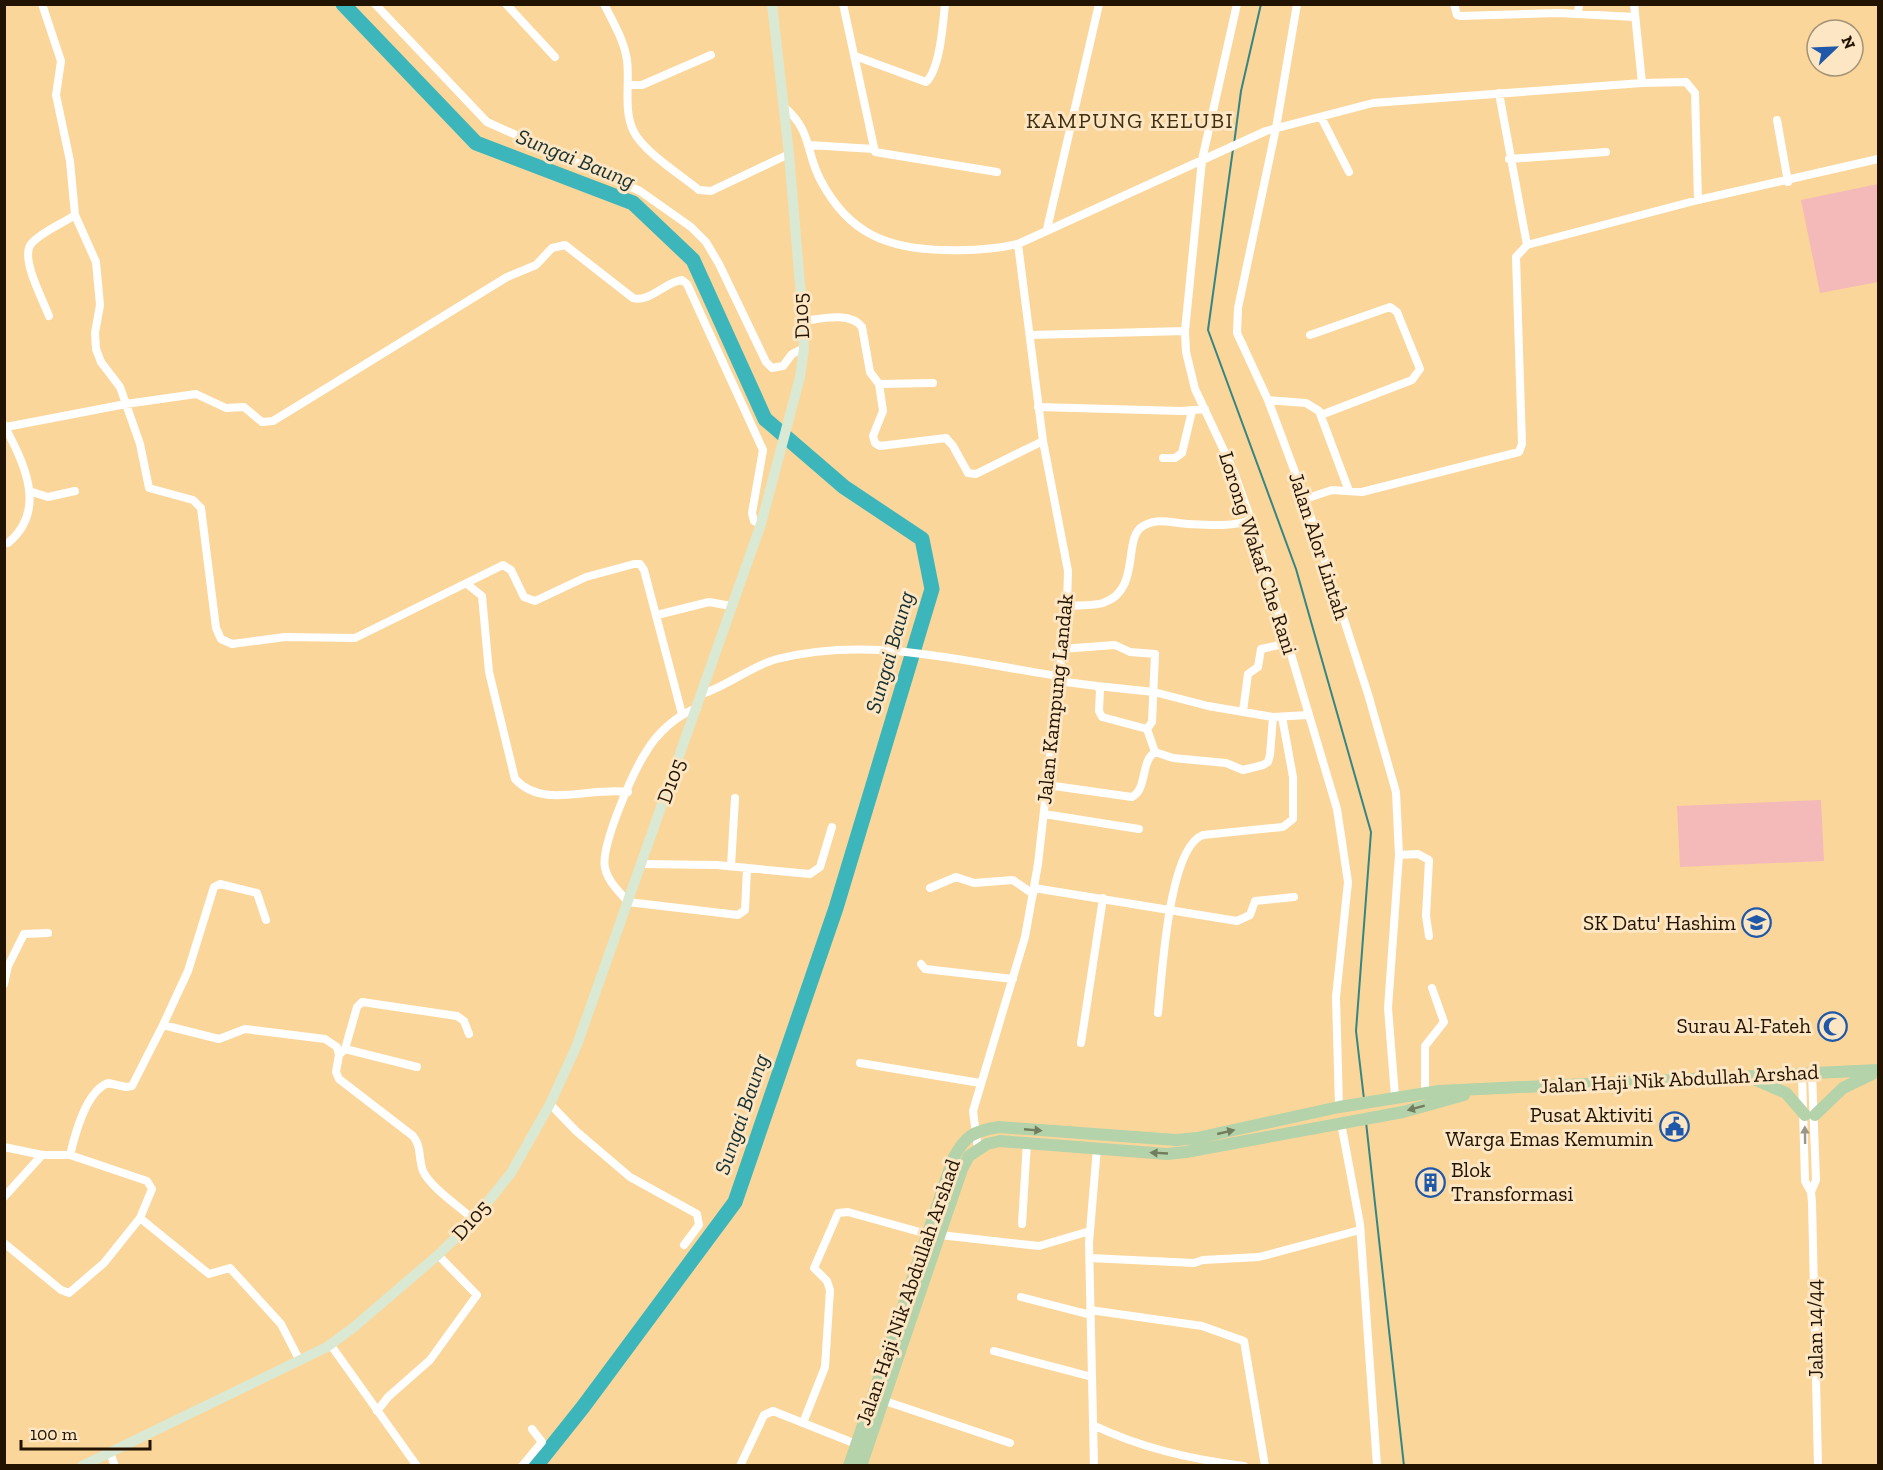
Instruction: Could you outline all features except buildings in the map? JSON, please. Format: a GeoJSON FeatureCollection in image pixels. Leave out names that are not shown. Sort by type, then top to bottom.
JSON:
{"type":"FeatureCollection","features":[{"type":"Feature","properties":{"kind":"main road","name":"Jalan Haji Nik Abdullah Arshad"},"geometry":{"type":"LineString","coordinates":[[861,1466],[885,1401],[953,1159],[962,1142],[975,1132],[999,1127],[1176,1140],[1197,1138],[1392,1097],[1480,1090],[1878,1071]]}},
{"type":"Feature","properties":{"kind":"main road"},"geometry":{"type":"LineString","coordinates":[[1740,1078],[1760,1080],[1778,1088],[1810,1115],[1843,1088],[1878,1071]]}},
{"type":"Feature","properties":{"kind":"main road","name":"Jalan Haji Nik Abdullah Arshad"},"geometry":{"type":"LineString","coordinates":[[849,1466],[933,1234],[969,1156],[987,1144],[1000,1141],[1027,1142],[1167,1154],[1186,1152],[1392,1114],[1480,1090]]}},
{"type":"Feature","properties":{"kind":"street"},"geometry":{"type":"LineString","coordinates":[[42,4],[61,60],[56,95],[70,161],[75,215],[94,255],[97,269],[100,305],[95,333],[97,353],[120,387],[140,444],[149,488],[193,500],[202,510],[216,628],[226,642],[238,644],[285,637],[355,638],[467,584],[488,570],[506,565],[511,570],[524,597],[535,601],[586,577],[637,563],[644,570],[682,714]]}},
{"type":"Feature","properties":{"kind":"street"},"geometry":{"type":"LineString","coordinates":[[375,4],[487,122],[640,191],[691,227],[706,242],[719,264],[766,362],[772,368],[783,366],[792,354],[804,348]]}},
{"type":"Feature","properties":{"kind":"street"},"geometry":{"type":"LineString","coordinates":[[506,4],[555,57]]}},
{"type":"Feature","properties":{"kind":"street"},"geometry":{"type":"LineString","coordinates":[[604,4],[621,39],[627,60],[630,119],[638,139],[703,192],[711,191],[789,153]]}},
{"type":"Feature","properties":{"kind":"street","name":"D105"},"geometry":{"type":"LineString","coordinates":[[81,1466],[300,1361],[354,1327],[438,1256],[474,1220],[511,1173],[550,1104],[577,1045],[702,694],[761,524],[791,417],[804,348],[789,153],[772,4]]}},
{"type":"Feature","properties":{"kind":"street"},"geometry":{"type":"LineString","coordinates":[[843,4],[874,149],[879,154],[997,172]]}},
{"type":"Feature","properties":{"kind":"street"},"geometry":{"type":"LineString","coordinates":[[855,56],[926,82],[930,78],[937,58],[945,4]]}},
{"type":"Feature","properties":{"kind":"street"},"geometry":{"type":"LineString","coordinates":[[1047,230],[1099,4]]}},
{"type":"Feature","properties":{"kind":"street","name":"Lorong Wakaf Che Rani"},"geometry":{"type":"LineString","coordinates":[[1237,4],[1202,160],[1185,331],[1186,352],[1196,388],[1234,472],[1251,520],[1336,809],[1348,882],[1336,997],[1339,1107]]}},
{"type":"Feature","properties":{"kind":"street","name":"Jalan Alor Lintah"},"geometry":{"type":"LineString","coordinates":[[1297,4],[1276,128],[1238,308],[1237,333],[1268,400],[1305,499],[1389,768],[1399,814],[1399,855],[1388,1008],[1392,1097]]}},
{"type":"Feature","properties":{"kind":"street"},"geometry":{"type":"LineString","coordinates":[[1454,4],[1454,10],[1460,16],[1578,14],[1635,17]]}},
{"type":"Feature","properties":{"kind":"street"},"geometry":{"type":"LineString","coordinates":[[1578,14],[1579,4]]}},
{"type":"Feature","properties":{"kind":"street"},"geometry":{"type":"LineString","coordinates":[[1634,4],[1642,83]]}},
{"type":"Feature","properties":{"kind":"street"},"geometry":{"type":"LineString","coordinates":[[628,85],[642,85],[711,54]]}},
{"type":"Feature","properties":{"kind":"street"},"geometry":{"type":"LineString","coordinates":[[783,106],[800,122],[820,179],[836,206],[849,220],[878,238],[902,247],[928,250],[979,251],[1018,244],[1266,131],[1384,100],[1642,83],[1686,82],[1694,90],[1698,200]]}},
{"type":"Feature","properties":{"kind":"street"},"geometry":{"type":"LineString","coordinates":[[1499,93],[1509,159],[1527,245]]}},
{"type":"Feature","properties":{"kind":"street"},"geometry":{"type":"LineString","coordinates":[[1321,117],[1349,172]]}},
{"type":"Feature","properties":{"kind":"street"},"geometry":{"type":"LineString","coordinates":[[1777,120],[1788,182]]}},
{"type":"Feature","properties":{"kind":"street"},"geometry":{"type":"LineString","coordinates":[[809,145],[874,149]]}},
{"type":"Feature","properties":{"kind":"street"},"geometry":{"type":"LineString","coordinates":[[1509,159],[1606,153]]}},
{"type":"Feature","properties":{"kind":"street"},"geometry":{"type":"LineString","coordinates":[[1305,499],[1332,490],[1362,492],[1514,453],[1521,448],[1516,257],[1527,245],[1698,200],[1788,182],[1878,159]]}},
{"type":"Feature","properties":{"kind":"street"},"geometry":{"type":"LineString","coordinates":[[49,316],[28,264],[27,253],[36,240],[75,215]]}},
{"type":"Feature","properties":{"kind":"street"},"geometry":{"type":"LineString","coordinates":[[8,543],[22,529],[30,513],[29,491],[5,426],[196,394],[226,408],[244,407],[262,422],[273,421],[507,277],[536,266],[552,248],[565,244],[633,298],[643,298],[675,281],[682,280],[687,284],[763,448],[752,513],[754,521],[761,524]]}},
{"type":"Feature","properties":{"kind":"street","name":"Jalan Kampung Landak"},"geometry":{"type":"LineString","coordinates":[[978,1150],[974,1111],[980,1083],[1025,937],[1033,891],[1044,814],[1067,606],[1068,571],[1042,441],[1031,335],[1018,244]]}},
{"type":"Feature","properties":{"kind":"street"},"geometry":{"type":"LineString","coordinates":[[1310,335],[1390,307],[1397,312],[1420,369],[1412,380],[1321,415]]}},
{"type":"Feature","properties":{"kind":"street"},"geometry":{"type":"LineString","coordinates":[[802,321],[841,318],[858,323],[862,327],[870,372],[879,384],[883,411],[873,436],[875,443],[880,446],[946,438],[971,474],[1042,441]]}},
{"type":"Feature","properties":{"kind":"street"},"geometry":{"type":"LineString","coordinates":[[1031,335],[1185,331]]}},
{"type":"Feature","properties":{"kind":"street"},"geometry":{"type":"LineString","coordinates":[[879,384],[933,383]]}},
{"type":"Feature","properties":{"kind":"street"},"geometry":{"type":"LineString","coordinates":[[1268,400],[1306,402],[1315,406],[1321,415],[1349,491]]}},
{"type":"Feature","properties":{"kind":"street"},"geometry":{"type":"LineString","coordinates":[[1038,407],[1192,411],[1205,409]]}},
{"type":"Feature","properties":{"kind":"street"},"geometry":{"type":"LineString","coordinates":[[1163,458],[1175,458],[1182,453],[1192,411]]}},
{"type":"Feature","properties":{"kind":"street"},"geometry":{"type":"LineString","coordinates":[[29,491],[48,497],[75,491]]}},
{"type":"Feature","properties":{"kind":"street"},"geometry":{"type":"LineString","coordinates":[[1067,606],[1103,603],[1116,596],[1127,578],[1137,532],[1143,526],[1163,520],[1185,524],[1238,525],[1251,520]]}},
{"type":"Feature","properties":{"kind":"street"},"geometry":{"type":"LineString","coordinates":[[467,584],[482,597],[489,672],[515,779],[523,787],[535,793],[558,796],[608,789],[628,792]]}},
{"type":"Feature","properties":{"kind":"street"},"geometry":{"type":"LineString","coordinates":[[657,615],[709,602],[731,606]]}},
{"type":"Feature","properties":{"kind":"street"},"geometry":{"type":"LineString","coordinates":[[1243,711],[1248,674],[1258,667],[1260,651],[1265,647],[1288,643]]}},
{"type":"Feature","properties":{"kind":"street"},"geometry":{"type":"LineString","coordinates":[[1061,649],[1115,645],[1130,652],[1154,653],[1157,658],[1152,722],[1147,729]]}},
{"type":"Feature","properties":{"kind":"street"},"geometry":{"type":"LineString","coordinates":[[702,694],[784,658],[833,649],[894,649],[946,656],[1097,686],[1154,692],[1278,717],[1308,715]]}},
{"type":"Feature","properties":{"kind":"street"},"geometry":{"type":"LineString","coordinates":[[1097,686],[1100,690],[1099,711],[1102,717],[1147,729]]}},
{"type":"Feature","properties":{"kind":"street"},"geometry":{"type":"LineString","coordinates":[[697,708],[682,714],[646,752],[612,828],[604,867],[612,884],[628,902],[740,915],[745,906],[747,869]]}},
{"type":"Feature","properties":{"kind":"street"},"geometry":{"type":"LineString","coordinates":[[1155,752],[1173,758],[1226,763],[1242,770],[1263,765],[1268,762],[1278,717]]}},
{"type":"Feature","properties":{"kind":"street"},"geometry":{"type":"LineString","coordinates":[[1158,1013],[1170,909],[1178,868],[1199,836],[1282,827],[1293,819],[1293,777],[1278,717]]}},
{"type":"Feature","properties":{"kind":"street"},"geometry":{"type":"LineString","coordinates":[[1147,729],[1155,752]]}},
{"type":"Feature","properties":{"kind":"street"},"geometry":{"type":"LineString","coordinates":[[1047,785],[1132,797],[1140,790],[1150,757],[1155,752]]}},
{"type":"Feature","properties":{"kind":"street"},"geometry":{"type":"LineString","coordinates":[[731,866],[735,798]]}},
{"type":"Feature","properties":{"kind":"street"},"geometry":{"type":"LineString","coordinates":[[1044,814],[1139,829]]}},
{"type":"Feature","properties":{"kind":"street"},"geometry":{"type":"LineString","coordinates":[[642,864],[731,866],[810,874],[820,867],[832,827]]}},
{"type":"Feature","properties":{"kind":"street"},"geometry":{"type":"LineString","coordinates":[[1399,855],[1418,854],[1429,860],[1426,915],[1429,936]]}},
{"type":"Feature","properties":{"kind":"street"},"geometry":{"type":"LineString","coordinates":[[930,888],[956,877],[974,884],[1015,881],[1033,891],[1103,898],[1237,921],[1250,915],[1255,901],[1294,897]]}},
{"type":"Feature","properties":{"kind":"street"},"geometry":{"type":"LineString","coordinates":[[70,1155],[77,1125],[97,1089],[108,1083],[132,1086],[188,971],[214,886],[220,884],[257,893],[266,920]]}},
{"type":"Feature","properties":{"kind":"street"},"geometry":{"type":"LineString","coordinates":[[1081,1044],[1103,898]]}},
{"type":"Feature","properties":{"kind":"street"},"geometry":{"type":"LineString","coordinates":[[4,984],[8,966],[20,939],[29,932],[48,933]]}},
{"type":"Feature","properties":{"kind":"street"},"geometry":{"type":"LineString","coordinates":[[921,964],[925,969],[1013,979]]}},
{"type":"Feature","properties":{"kind":"street"},"geometry":{"type":"LineString","coordinates":[[1425,1094],[1425,1046],[1444,1022],[1432,988]]}},
{"type":"Feature","properties":{"kind":"street"},"geometry":{"type":"LineString","coordinates":[[469,1034],[464,1021],[457,1016],[369,1001],[362,1002],[357,1007],[336,1072],[339,1079],[413,1136],[418,1143],[422,1166],[427,1178],[474,1220]]}},
{"type":"Feature","properties":{"kind":"street"},"geometry":{"type":"LineString","coordinates":[[163,1025],[220,1039],[245,1029],[325,1039],[332,1042],[342,1052],[417,1067]]}},
{"type":"Feature","properties":{"kind":"street"},"geometry":{"type":"LineString","coordinates":[[860,1063],[980,1083]]}},
{"type":"Feature","properties":{"kind":"street","name":"Jalan 14/44"},"geometry":{"type":"LineString","coordinates":[[1807,1074],[1810,1115],[1805,1181],[1811,1192],[1818,1466]]}},
{"type":"Feature","properties":{"kind":"street"},"geometry":{"type":"LineString","coordinates":[[550,1104],[576,1131],[630,1177],[697,1214],[699,1221],[697,1228],[684,1245]]}},
{"type":"Feature","properties":{"kind":"street"},"geometry":{"type":"LineString","coordinates":[[1341,1123],[1360,1230],[1377,1466]]}},
{"type":"Feature","properties":{"kind":"street"},"geometry":{"type":"LineString","coordinates":[[1022,1224],[1027,1142]]}},
{"type":"Feature","properties":{"kind":"street"},"geometry":{"type":"LineString","coordinates":[[4,1147],[42,1155],[70,1155],[147,1181],[152,1189],[140,1218],[104,1263],[69,1293],[61,1290],[4,1243]]}},
{"type":"Feature","properties":{"kind":"street"},"geometry":{"type":"LineString","coordinates":[[1094,1466],[1090,1231],[1097,1148]]}},
{"type":"Feature","properties":{"kind":"street"},"geometry":{"type":"LineString","coordinates":[[4,1197],[42,1155]]}},
{"type":"Feature","properties":{"kind":"street"},"geometry":{"type":"LineString","coordinates":[[803,1423],[825,1367],[831,1290],[827,1281],[814,1268],[838,1214],[848,1212],[933,1234],[1039,1246],[1090,1231]]}},
{"type":"Feature","properties":{"kind":"street"},"geometry":{"type":"LineString","coordinates":[[140,1218],[209,1274],[230,1268],[281,1324],[300,1361]]}},
{"type":"Feature","properties":{"kind":"street"},"geometry":{"type":"LineString","coordinates":[[1090,1258],[1194,1263],[1203,1260],[1259,1257],[1360,1230]]}},
{"type":"Feature","properties":{"kind":"street"},"geometry":{"type":"LineString","coordinates":[[377,1411],[388,1397],[430,1360],[477,1295],[438,1256]]}},
{"type":"Feature","properties":{"kind":"street"},"geometry":{"type":"LineString","coordinates":[[1021,1296],[1091,1313],[1202,1326],[1244,1341],[1265,1466]]}},
{"type":"Feature","properties":{"kind":"street"},"geometry":{"type":"LineString","coordinates":[[330,1344],[417,1466]]}},
{"type":"Feature","properties":{"kind":"street"},"geometry":{"type":"LineString","coordinates":[[994,1351],[1092,1377]]}},
{"type":"Feature","properties":{"kind":"street"},"geometry":{"type":"LineString","coordinates":[[885,1401],[1010,1443]]}},
{"type":"Feature","properties":{"kind":"street"},"geometry":{"type":"LineString","coordinates":[[740,1466],[764,1415],[773,1411],[856,1444]]}},
{"type":"Feature","properties":{"kind":"street"},"geometry":{"type":"LineString","coordinates":[[1093,1425],[1132,1443],[1218,1463],[1244,1466]]}},
{"type":"Feature","properties":{"kind":"street"},"geometry":{"type":"LineString","coordinates":[[522,1466],[542,1442],[532,1429]]}},
{"type":"Feature","properties":{"kind":"street"},"geometry":{"type":"LineString","coordinates":[[110,1453],[115,1466]]}},
{"type":"Feature","properties":{"kind":"shaded area"},"geometry":{"type":"Polygon","coordinates":[[[1878,184],[1878,282],[1820,293],[1801,200],[1878,184]]]}},
{"type":"Feature","properties":{"kind":"shaded area"},"geometry":{"type":"Polygon","coordinates":[[[1821,800],[1824,861],[1680,867],[1677,806],[1821,800]]]}},
{"type":"Feature","properties":{"kind":"waterway","name":"Sungai Baung"},"geometry":{"type":"LineString","coordinates":[[343,4],[476,143],[633,203],[693,260],[765,419],[844,487],[922,539],[932,589],[836,908],[735,1202],[583,1407],[536,1466]]}},
{"type":"Feature","properties":{"kind":"waterway"},"geometry":{"type":"LineString","coordinates":[[1234,144],[1241,91],[1261,4]]}},
{"type":"Feature","properties":{"kind":"waterway"},"geometry":{"type":"LineString","coordinates":[[1233,149],[1208,330],[1296,569],[1371,832],[1356,1031],[1364,1099]]}},
{"type":"Feature","properties":{"kind":"waterway"},"geometry":{"type":"LineString","coordinates":[[1366,1122],[1404,1466]]}},
{"type":"Feature","properties":{"kind":"place","name":"SK Datu' Hashim"},"geometry":{"type":"Point","coordinates":[1757,923]}},
{"type":"Feature","properties":{"kind":"place","name":"Surau Al-Fateh"},"geometry":{"type":"Point","coordinates":[1832,1026]}},
{"type":"Feature","properties":{"kind":"place","name":"Pusat Aktiviti Warga Emas Kemumin"},"geometry":{"type":"Point","coordinates":[1674,1127]}},
{"type":"Feature","properties":{"kind":"place","name":"Blok Transformasi"},"geometry":{"type":"Point","coordinates":[1430,1182]}},
{"type":"Feature","properties":{"kind":"district","name":"KAMPUNG KELUBI"},"geometry":{"type":"Point","coordinates":[1130,120]}}]}
